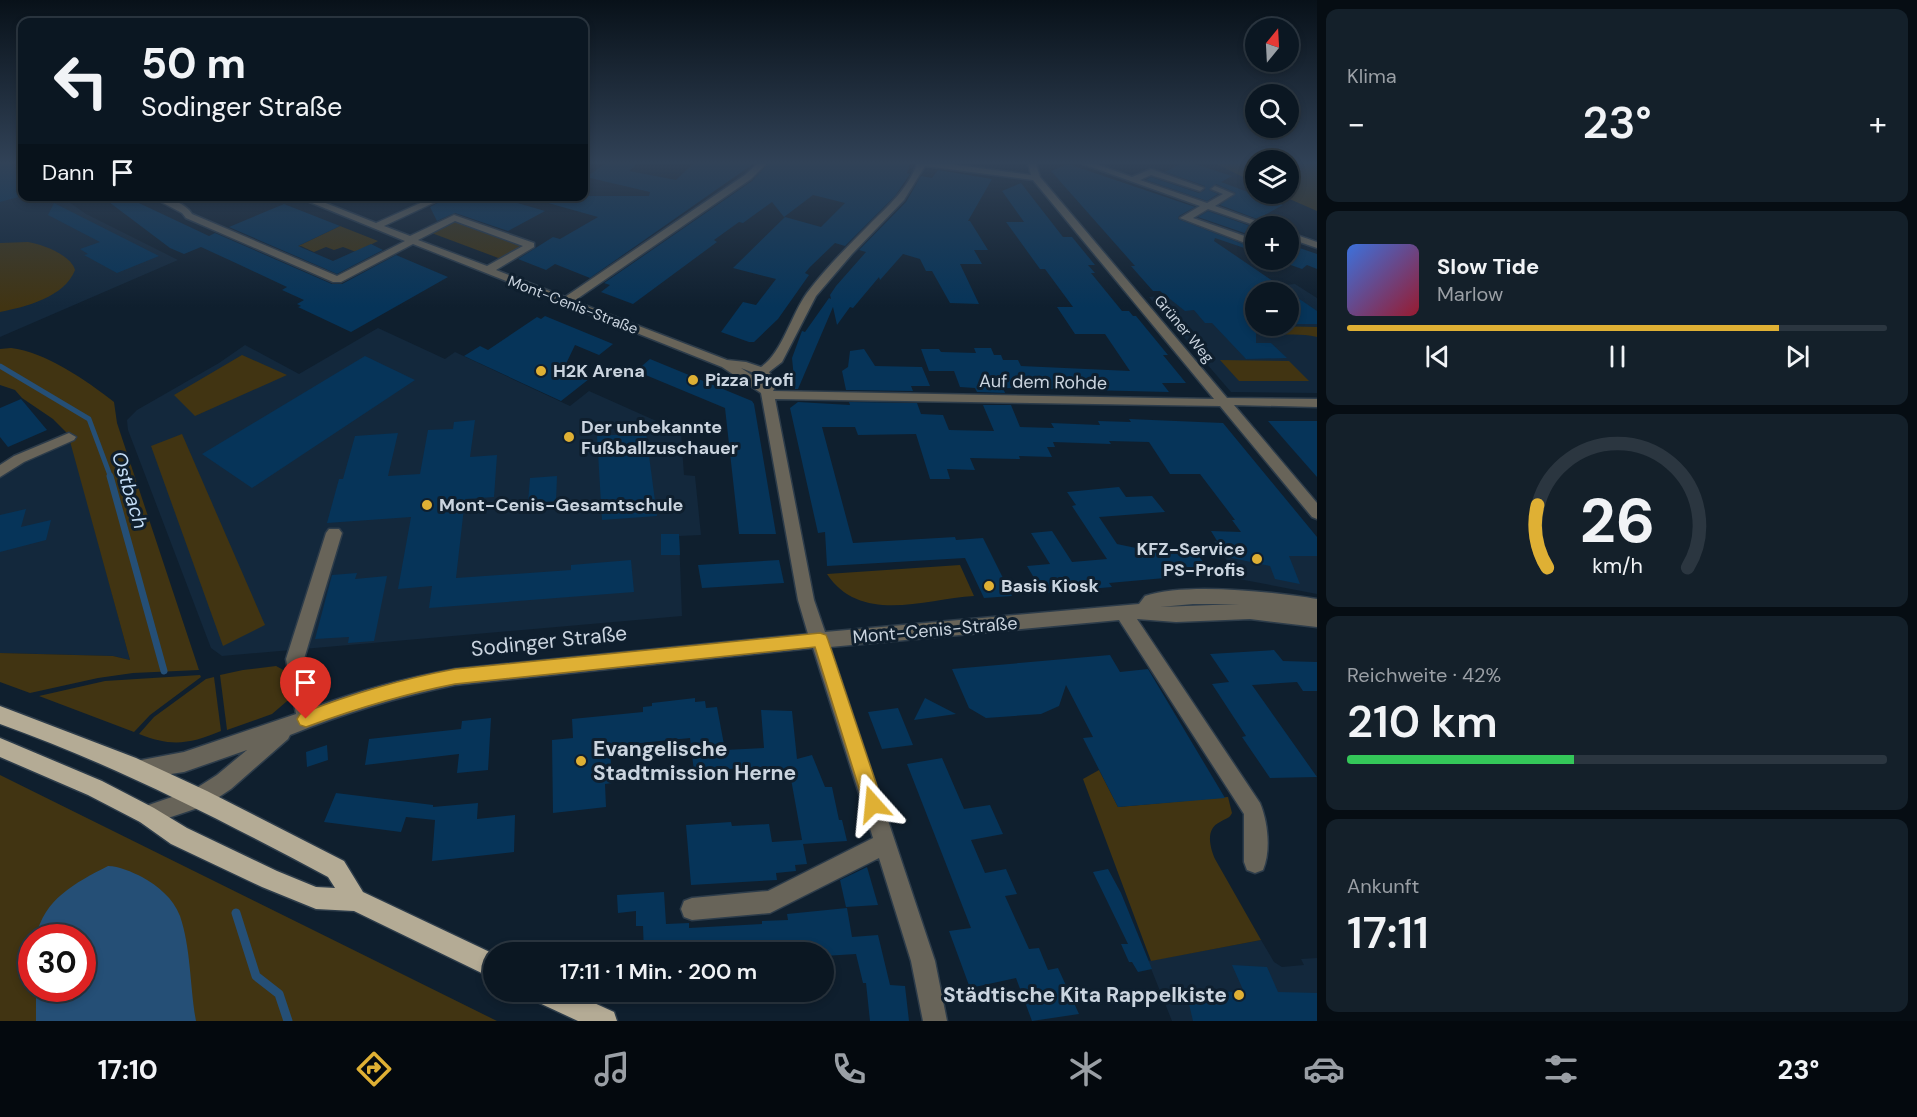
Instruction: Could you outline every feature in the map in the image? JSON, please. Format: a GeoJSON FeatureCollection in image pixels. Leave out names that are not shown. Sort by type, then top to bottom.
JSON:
{"type":"FeatureCollection","features":[{"type":"Feature","properties":{"kind":"main road"},"geometry":{"type":"LineString","coordinates":[[0,715],[138,769],[200,798],[336,870],[355,900]]}},
{"type":"Feature","properties":{"kind":"main road"},"geometry":{"type":"LineString","coordinates":[[0,747],[76,780],[147,815],[179,836],[298,890],[316,898],[355,900],[483,962]]}},
{"type":"Feature","properties":{"kind":"main road"},"geometry":{"type":"LineString","coordinates":[[565,1002],[605,1021]]}},
{"type":"Feature","properties":{"kind":"street","name":"Mont-Cenis-Straße"},"geometry":{"type":"LineString","coordinates":[[186,212],[189,216],[222,231],[235,234],[337,280],[454,218],[531,245],[487,271]]}},
{"type":"Feature","properties":{"kind":"street","name":"Mont-Cenis-Straße"},"geometry":{"type":"LineString","coordinates":[[337,212],[726,364],[768,393]]}},
{"type":"Feature","properties":{"kind":"street"},"geometry":{"type":"LineString","coordinates":[[375,227],[409,212]]}},
{"type":"Feature","properties":{"kind":"street"},"geometry":{"type":"LineString","coordinates":[[565,302],[697,212]]}},
{"type":"Feature","properties":{"kind":"street"},"geometry":{"type":"LineString","coordinates":[[888,212],[848,252],[812,295],[796,320],[776,362],[761,372],[771,384],[768,393],[806,600],[923,962],[935,1021]]}},
{"type":"Feature","properties":{"kind":"street","name":"Grüner Weg"},"geometry":{"type":"LineString","coordinates":[[1064,212],[1317,513]]}},
{"type":"Feature","properties":{"kind":"street"},"geometry":{"type":"LineString","coordinates":[[1197,212],[1185,218],[1245,240]]}},
{"type":"Feature","properties":{"kind":"street"},"geometry":{"type":"LineString","coordinates":[[1224,212],[1245,219]]}},
{"type":"Feature","properties":{"kind":"street"},"geometry":{"type":"LineString","coordinates":[[1299,239],[1317,245]]}},
{"type":"Feature","properties":{"kind":"street","name":"Mont-Cenis-Straße"},"geometry":{"type":"LineString","coordinates":[[726,364],[739,363],[761,372]]}},
{"type":"Feature","properties":{"kind":"street","name":"Auf dem Rohde"},"geometry":{"type":"LineString","coordinates":[[768,393],[1186,403],[1224,401],[1317,403]]}},
{"type":"Feature","properties":{"kind":"street"},"geometry":{"type":"LineString","coordinates":[[1,469],[69,437]]}},
{"type":"Feature","properties":{"kind":"street"},"geometry":{"type":"LineString","coordinates":[[298,723],[296,659],[334,533]]}},
{"type":"Feature","properties":{"kind":"street","name":"Mont-Cenis-Straße"},"geometry":{"type":"LineString","coordinates":[[1144,611],[1151,601],[1190,596],[1260,597],[1317,606]]}},
{"type":"Feature","properties":{"kind":"street","name":"Mont-Cenis-Straße"},"geometry":{"type":"LineString","coordinates":[[820,640],[1144,611],[1161,616],[1226,611],[1267,612],[1317,620]]}},
{"type":"Feature","properties":{"kind":"street"},"geometry":{"type":"LineString","coordinates":[[1124,613],[1253,810],[1256,821],[1255,862]]}},
{"type":"Feature","properties":{"kind":"street","name":"Sodinger Straße"},"geometry":{"type":"LineString","coordinates":[[138,769],[184,762],[298,723],[348,703],[408,686],[455,677],[820,640]]}},
{"type":"Feature","properties":{"kind":"street","name":"Sodinger Straße"},"geometry":{"type":"LineString","coordinates":[[147,815],[200,798],[224,782],[298,723]]}},
{"type":"Feature","properties":{"kind":"street"},"geometry":{"type":"LineString","coordinates":[[692,909],[770,902],[886,843]]}},
{"type":"Feature","properties":{"kind":"shaded area"},"geometry":{"type":"Polygon","coordinates":[[[0,212],[83,212],[178,260],[0,337],[0,212]]]}},
{"type":"Feature","properties":{"kind":"shaded area"},"geometry":{"type":"Polygon","coordinates":[[[453,221],[523,246],[501,259],[429,232],[453,221]]]}},
{"type":"Feature","properties":{"kind":"shaded area"},"geometry":{"type":"Polygon","coordinates":[[[340,226],[378,241],[356,252],[343,247],[334,250],[326,247],[314,252],[301,246],[286,252],[340,226]]]}},
{"type":"Feature","properties":{"kind":"shaded area"},"geometry":{"type":"Polygon","coordinates":[[[28,242],[41,245],[62,255],[75,270],[63,287],[53,294],[32,304],[0,312],[0,243],[28,242]]]}},
{"type":"Feature","properties":{"kind":"shaded area"},"geometry":{"type":"Polygon","coordinates":[[[1299,287],[1317,298],[1317,393],[1231,392],[1149,297],[1245,288],[1245,336],[1299,336],[1299,287]]]}},
{"type":"Feature","properties":{"kind":"shaded area"},"geometry":{"type":"Polygon","coordinates":[[[1299,327],[1317,327],[1317,337],[1299,335],[1299,327]]]}},
{"type":"Feature","properties":{"kind":"shaded area","name":"Mont-Cenis-Gesamtschule"},"geometry":{"type":"Polygon","coordinates":[[[378,328],[445,359],[455,352],[570,406],[589,391],[681,432],[684,475],[695,476],[701,535],[679,536],[682,616],[222,656],[211,648],[128,430],[127,420],[137,410],[219,363],[245,345],[299,374],[378,328]]]}},
{"type":"Feature","properties":{"kind":"shaded area"},"geometry":{"type":"Polygon","coordinates":[[[11,348],[51,361],[78,376],[114,402],[117,423],[199,670],[133,673],[30,693],[0,682],[0,653],[113,656],[130,660],[68,434],[53,419],[22,398],[15,390],[0,385],[0,349],[11,348]]]}},
{"type":"Feature","properties":{"kind":"shaded area"},"geometry":{"type":"Polygon","coordinates":[[[242,355],[287,375],[195,416],[174,395],[242,355]]]}},
{"type":"Feature","properties":{"kind":"shaded area"},"geometry":{"type":"Polygon","coordinates":[[[1220,360],[1289,361],[1309,381],[1239,381],[1220,360]]]}},
{"type":"Feature","properties":{"kind":"shaded area"},"geometry":{"type":"Polygon","coordinates":[[[182,434],[265,625],[223,646],[151,446],[182,434]]]}},
{"type":"Feature","properties":{"kind":"shaded area"},"geometry":{"type":"Polygon","coordinates":[[[71,441],[130,660],[113,656],[0,653],[0,477],[71,441]]]}},
{"type":"Feature","properties":{"kind":"shaded area"},"geometry":{"type":"Polygon","coordinates":[[[1214,541],[1229,541],[1317,556],[1317,594],[1239,579],[1214,541]]]}},
{"type":"Feature","properties":{"kind":"shaded area"},"geometry":{"type":"Polygon","coordinates":[[[960,565],[974,596],[915,604],[876,604],[857,599],[841,590],[827,574],[960,565]]]}},
{"type":"Feature","properties":{"kind":"shaded area"},"geometry":{"type":"Polygon","coordinates":[[[276,666],[289,673],[293,696],[272,714],[227,730],[220,675],[276,666]]]}},
{"type":"Feature","properties":{"kind":"shaded area"},"geometry":{"type":"Polygon","coordinates":[[[200,675],[201,677],[150,715],[134,732],[39,696],[105,681],[200,675]]]}},
{"type":"Feature","properties":{"kind":"shaded area"},"geometry":{"type":"Polygon","coordinates":[[[214,677],[221,731],[200,739],[180,742],[161,741],[139,734],[154,717],[206,679],[214,677]]]}},
{"type":"Feature","properties":{"kind":"shaded area"},"geometry":{"type":"Polygon","coordinates":[[[1099,770],[1118,807],[1228,797],[1232,813],[1212,829],[1210,839],[1212,849],[1215,859],[1261,940],[1151,961],[1083,779],[1099,770]]]}},
{"type":"Feature","properties":{"kind":"shaded area"},"geometry":{"type":"Polygon","coordinates":[[[0,775],[497,1021],[0,1021],[0,775]]]}},
{"type":"Feature","properties":{"kind":"shaded area","name":"Städtische Kita Rappelkiste"},"geometry":{"type":"Polygon","coordinates":[[[1261,940],[1274,962],[1282,967],[1304,965],[1301,959],[1317,958],[1317,1021],[1172,1021],[1148,961],[1261,940]]]}},
{"type":"Feature","properties":{"kind":"water"},"geometry":{"type":"Polygon","coordinates":[[[108,866],[117,867],[148,881],[164,893],[173,904],[184,928],[196,1021],[36,1021],[36,1002],[96,1002],[96,924],[40,924],[54,902],[84,879],[108,866]]]}},
{"type":"Feature","properties":{"kind":"building"},"geometry":{"type":"Polygon","coordinates":[[[50,212],[71,212],[159,256],[117,273],[84,255],[88,254],[80,249],[100,242],[48,215],[50,212]]]}},
{"type":"Feature","properties":{"kind":"building"},"geometry":{"type":"Polygon","coordinates":[[[122,212],[157,212],[209,236],[215,233],[332,284],[342,284],[396,255],[448,277],[351,332],[298,307],[301,306],[297,304],[304,300],[282,290],[287,287],[238,264],[201,247],[184,254],[170,248],[122,212]]]}},
{"type":"Feature","properties":{"kind":"building"},"geometry":{"type":"Polygon","coordinates":[[[266,212],[303,212],[340,226],[298,246],[333,261],[371,244],[383,250],[337,274],[229,227],[266,212]]]}},
{"type":"Feature","properties":{"kind":"building"},"geometry":{"type":"Polygon","coordinates":[[[432,212],[544,212],[508,231],[455,213],[437,221],[432,212]]]}},
{"type":"Feature","properties":{"kind":"building"},"geometry":{"type":"Polygon","coordinates":[[[579,212],[685,212],[590,278],[555,264],[546,270],[518,259],[553,237],[560,239],[598,217],[579,212]]]}},
{"type":"Feature","properties":{"kind":"building"},"geometry":{"type":"Polygon","coordinates":[[[708,212],[759,212],[743,223],[739,222],[714,240],[717,242],[633,304],[601,292],[610,285],[604,283],[708,212]]]}},
{"type":"Feature","properties":{"kind":"building"},"geometry":{"type":"Polygon","coordinates":[[[780,212],[791,212],[784,217],[780,212]]]}},
{"type":"Feature","properties":{"kind":"building"},"geometry":{"type":"Polygon","coordinates":[[[836,212],[879,212],[845,246],[835,243],[810,267],[805,273],[809,275],[778,319],[754,342],[721,332],[743,302],[756,305],[776,279],[733,268],[785,217],[821,227],[836,212]]]}},
{"type":"Feature","properties":{"kind":"building"},"geometry":{"type":"Polygon","coordinates":[[[897,212],[973,212],[968,221],[988,250],[974,250],[982,264],[960,264],[979,304],[950,303],[932,271],[926,271],[920,259],[903,254],[880,280],[879,277],[853,308],[850,307],[837,325],[833,307],[798,389],[795,389],[792,358],[802,331],[805,332],[829,298],[831,299],[830,295],[836,286],[866,252],[859,250],[897,212]]]}},
{"type":"Feature","properties":{"kind":"building"},"geometry":{"type":"Polygon","coordinates":[[[1017,212],[1043,212],[1063,237],[1072,237],[1095,265],[1088,265],[1095,273],[1091,273],[1122,311],[1129,311],[1136,316],[1168,355],[1163,355],[1186,383],[1162,383],[1169,392],[1003,388],[1005,393],[977,392],[975,388],[960,387],[954,371],[929,371],[921,349],[976,353],[974,348],[991,348],[994,355],[1001,355],[1003,360],[1018,360],[1021,366],[1130,371],[1105,334],[1075,334],[1057,307],[1073,307],[1045,269],[1040,269],[1006,222],[1024,222],[1017,212]]]}},
{"type":"Feature","properties":{"kind":"building"},"geometry":{"type":"Polygon","coordinates":[[[1087,212],[1187,212],[1178,219],[1245,245],[1245,248],[1215,238],[1214,241],[1245,262],[1245,270],[1257,270],[1274,282],[1245,282],[1245,336],[1256,336],[1256,343],[1271,343],[1287,358],[1246,359],[1212,323],[1205,323],[1194,310],[1185,311],[1160,291],[1153,291],[1131,266],[1135,266],[1087,212]]]}},
{"type":"Feature","properties":{"kind":"building"},"geometry":{"type":"Polygon","coordinates":[[[1210,212],[1245,224],[1245,233],[1198,217],[1210,212]]]}},
{"type":"Feature","properties":{"kind":"building"},"geometry":{"type":"Polygon","coordinates":[[[1238,212],[1271,212],[1263,216],[1249,216],[1238,212]]]}},
{"type":"Feature","properties":{"kind":"building"},"geometry":{"type":"Polygon","coordinates":[[[1299,248],[1317,254],[1317,269],[1307,265],[1302,269],[1299,268],[1299,248]]]}},
{"type":"Feature","properties":{"kind":"building"},"geometry":{"type":"Polygon","coordinates":[[[1299,299],[1317,311],[1317,324],[1299,324],[1299,299]]]}},
{"type":"Feature","properties":{"kind":"building","name":"H2K Arena"},"geometry":{"type":"Polygon","coordinates":[[[545,316],[613,344],[599,355],[575,345],[564,368],[589,379],[561,401],[464,356],[480,346],[488,350],[537,317],[541,319],[545,316]]]}},
{"type":"Feature","properties":{"kind":"building"},"geometry":{"type":"Polygon","coordinates":[[[864,349],[875,366],[922,367],[930,386],[911,386],[913,391],[846,390],[842,371],[848,367],[850,351],[864,349]]]}},
{"type":"Feature","properties":{"kind":"building"},"geometry":{"type":"Polygon","coordinates":[[[365,356],[415,380],[252,488],[202,454],[365,356]]]}},
{"type":"Feature","properties":{"kind":"building"},"geometry":{"type":"Polygon","coordinates":[[[650,359],[752,401],[776,534],[739,534],[725,408],[636,371],[650,359]]]}},
{"type":"Feature","properties":{"kind":"building"},"geometry":{"type":"Polygon","coordinates":[[[21,399],[47,430],[8,447],[0,437],[0,408],[21,399]]]}},
{"type":"Feature","properties":{"kind":"building"},"geometry":{"type":"Polygon","coordinates":[[[798,402],[850,405],[849,402],[917,403],[921,414],[943,415],[949,430],[994,431],[983,405],[1011,405],[1020,427],[1054,428],[1051,423],[1100,425],[1098,421],[1131,422],[1129,419],[1223,423],[1317,537],[1317,556],[1289,556],[1300,584],[1275,579],[1270,566],[1227,557],[1211,531],[1241,532],[1232,520],[1235,520],[1200,474],[1170,474],[1149,442],[1109,441],[1111,444],[1053,442],[1055,447],[1047,447],[1052,457],[970,458],[975,470],[947,469],[950,479],[930,479],[916,434],[858,435],[855,427],[822,427],[853,543],[955,537],[956,540],[983,538],[1012,596],[984,598],[965,558],[827,566],[825,532],[818,533],[790,408],[798,402]]]}},
{"type":"Feature","properties":{"kind":"building"},"geometry":{"type":"Polygon","coordinates":[[[475,420],[470,457],[497,455],[494,497],[465,499],[456,578],[571,570],[571,565],[631,560],[634,592],[429,608],[432,586],[398,589],[411,517],[327,523],[339,479],[343,479],[355,436],[398,433],[388,476],[420,474],[428,430],[453,429],[454,422],[475,420]]]}},
{"type":"Feature","properties":{"kind":"building"},"geometry":{"type":"Polygon","coordinates":[[[1268,421],[1317,421],[1317,477],[1288,444],[1268,421]]]}},
{"type":"Feature","properties":{"kind":"building"},"geometry":{"type":"Polygon","coordinates":[[[646,433],[657,516],[602,520],[597,436],[646,433]]]}},
{"type":"Feature","properties":{"kind":"building"},"geometry":{"type":"Polygon","coordinates":[[[557,476],[556,501],[528,503],[530,478],[557,476]]]}},
{"type":"Feature","properties":{"kind":"building"},"geometry":{"type":"Polygon","coordinates":[[[1119,487],[1126,497],[1152,496],[1165,512],[1099,517],[1117,544],[1136,548],[1145,547],[1149,552],[1193,549],[1212,573],[1184,575],[1175,563],[1165,578],[1109,583],[1112,587],[1043,593],[1027,566],[1050,564],[1031,533],[1052,531],[1072,562],[1107,559],[1072,506],[1076,505],[1067,492],[1119,487]]]}},
{"type":"Feature","properties":{"kind":"building"},"geometry":{"type":"Polygon","coordinates":[[[26,509],[21,527],[51,520],[46,540],[0,552],[0,515],[26,509]]]}},
{"type":"Feature","properties":{"kind":"building"},"geometry":{"type":"Polygon","coordinates":[[[661,534],[679,534],[680,555],[661,555],[661,534]]]}},
{"type":"Feature","properties":{"kind":"building"},"geometry":{"type":"Polygon","coordinates":[[[779,560],[784,583],[702,588],[698,565],[779,560]]]}},
{"type":"Feature","properties":{"kind":"building"},"geometry":{"type":"Polygon","coordinates":[[[357,573],[355,579],[387,576],[374,641],[348,643],[349,637],[315,639],[332,575],[357,573]]]}},
{"type":"Feature","properties":{"kind":"building"},"geometry":{"type":"Polygon","coordinates":[[[1274,650],[1283,661],[1317,662],[1317,691],[1303,691],[1297,682],[1252,685],[1317,777],[1270,778],[1242,737],[1246,736],[1212,684],[1229,682],[1210,654],[1274,650]]]}},
{"type":"Feature","properties":{"kind":"building"},"geometry":{"type":"Polygon","coordinates":[[[1110,655],[1120,672],[1148,669],[1225,798],[1118,807],[1083,738],[1093,737],[1066,685],[1059,706],[1041,714],[986,718],[969,708],[952,669],[1110,655]]]}},
{"type":"Feature","properties":{"kind":"building"},"geometry":{"type":"Polygon","coordinates":[[[695,698],[695,702],[705,701],[706,708],[717,707],[725,750],[764,748],[761,710],[792,711],[797,759],[812,755],[825,787],[832,787],[839,820],[842,820],[847,841],[803,844],[807,864],[795,865],[796,871],[776,873],[777,880],[691,885],[686,825],[731,822],[732,826],[769,824],[772,842],[802,840],[791,779],[767,781],[765,767],[694,771],[690,738],[610,746],[612,783],[605,784],[606,807],[553,813],[552,740],[573,738],[572,719],[643,712],[643,707],[652,706],[652,703],[695,698]]]}},
{"type":"Feature","properties":{"kind":"building"},"geometry":{"type":"Polygon","coordinates":[[[925,698],[956,714],[914,720],[925,698]]]}},
{"type":"Feature","properties":{"kind":"building"},"geometry":{"type":"Polygon","coordinates":[[[898,708],[913,745],[882,749],[868,712],[898,708]]]}},
{"type":"Feature","properties":{"kind":"building"},"geometry":{"type":"Polygon","coordinates":[[[491,718],[488,770],[457,773],[459,754],[365,765],[369,739],[461,729],[462,721],[491,718]]]}},
{"type":"Feature","properties":{"kind":"building"},"geometry":{"type":"Polygon","coordinates":[[[327,745],[328,760],[307,767],[306,752],[327,745]]]}},
{"type":"Feature","properties":{"kind":"building"},"geometry":{"type":"Polygon","coordinates":[[[942,758],[964,809],[990,805],[1003,834],[971,840],[985,873],[1006,869],[1017,894],[1005,896],[1029,949],[1039,948],[1048,970],[1058,968],[1079,1014],[1032,1021],[1016,978],[970,988],[949,931],[971,928],[907,764],[942,758]]]}},
{"type":"Feature","properties":{"kind":"building"},"geometry":{"type":"Polygon","coordinates":[[[336,793],[433,805],[433,807],[478,803],[477,819],[515,815],[514,852],[432,861],[435,820],[406,817],[401,832],[324,822],[336,793]]]}},
{"type":"Feature","properties":{"kind":"building"},"geometry":{"type":"Polygon","coordinates":[[[867,867],[878,905],[846,907],[840,880],[867,867]]]}},
{"type":"Feature","properties":{"kind":"building"},"geometry":{"type":"Polygon","coordinates":[[[1108,869],[1121,893],[1152,969],[1138,972],[1132,962],[1129,962],[1121,944],[1128,944],[1093,872],[1108,869]]]}},
{"type":"Feature","properties":{"kind":"building"},"geometry":{"type":"Polygon","coordinates":[[[664,892],[666,924],[689,923],[689,928],[762,924],[762,921],[788,920],[787,914],[847,908],[852,937],[878,935],[890,985],[905,986],[909,1021],[870,1021],[866,983],[863,983],[856,954],[834,955],[834,942],[644,942],[643,926],[636,926],[636,911],[618,913],[617,895],[664,892]]]}},
{"type":"Feature","properties":{"kind":"building"},"geometry":{"type":"Polygon","coordinates":[[[1232,965],[1267,967],[1278,992],[1317,993],[1317,1021],[1193,1021],[1186,991],[1244,992],[1232,965]]]}},
{"type":"Feature","properties":{"kind":"waterway","name":"Ostbach"},"geometry":{"type":"LineString","coordinates":[[0,366],[89,419],[111,478]]}},
{"type":"Feature","properties":{"kind":"waterway","name":"Ostbach"},"geometry":{"type":"LineString","coordinates":[[110,476],[164,671]]}},
{"type":"Feature","properties":{"kind":"waterway","name":"Ostbach"},"geometry":{"type":"LineString","coordinates":[[236,913],[256,976],[279,994],[288,1021]]}},
{"type":"Feature","properties":{"kind":"place","name":"H2K Arena"},"geometry":{"type":"Point","coordinates":[541,371]}},
{"type":"Feature","properties":{"kind":"place","name":"Pizza Profi"},"geometry":{"type":"Point","coordinates":[693,380]}},
{"type":"Feature","properties":{"kind":"place","name":"Der unbekannte Fußballzuschauer"},"geometry":{"type":"Point","coordinates":[569,437]}},
{"type":"Feature","properties":{"kind":"place","name":"Mont-Cenis-Gesamtschule"},"geometry":{"type":"Point","coordinates":[427,505]}},
{"type":"Feature","properties":{"kind":"place","name":"KFZ-Service PS-Profis"},"geometry":{"type":"Point","coordinates":[1257,559]}},
{"type":"Feature","properties":{"kind":"place","name":"Basis Kiosk"},"geometry":{"type":"Point","coordinates":[989,586]}},
{"type":"Feature","properties":{"kind":"place","name":"Evangelische Stadtmission Herne"},"geometry":{"type":"Point","coordinates":[581,761]}},
{"type":"Feature","properties":{"kind":"place","name":"Städtische Kita Rappelkiste"},"geometry":{"type":"Point","coordinates":[1239,995]}},
{"type":"Feature","properties":{"kind":"route"},"geometry":{"type":"LineString","coordinates":[[306,719],[348,703],[408,686],[455,677],[820,640],[873,804]]}}]}
